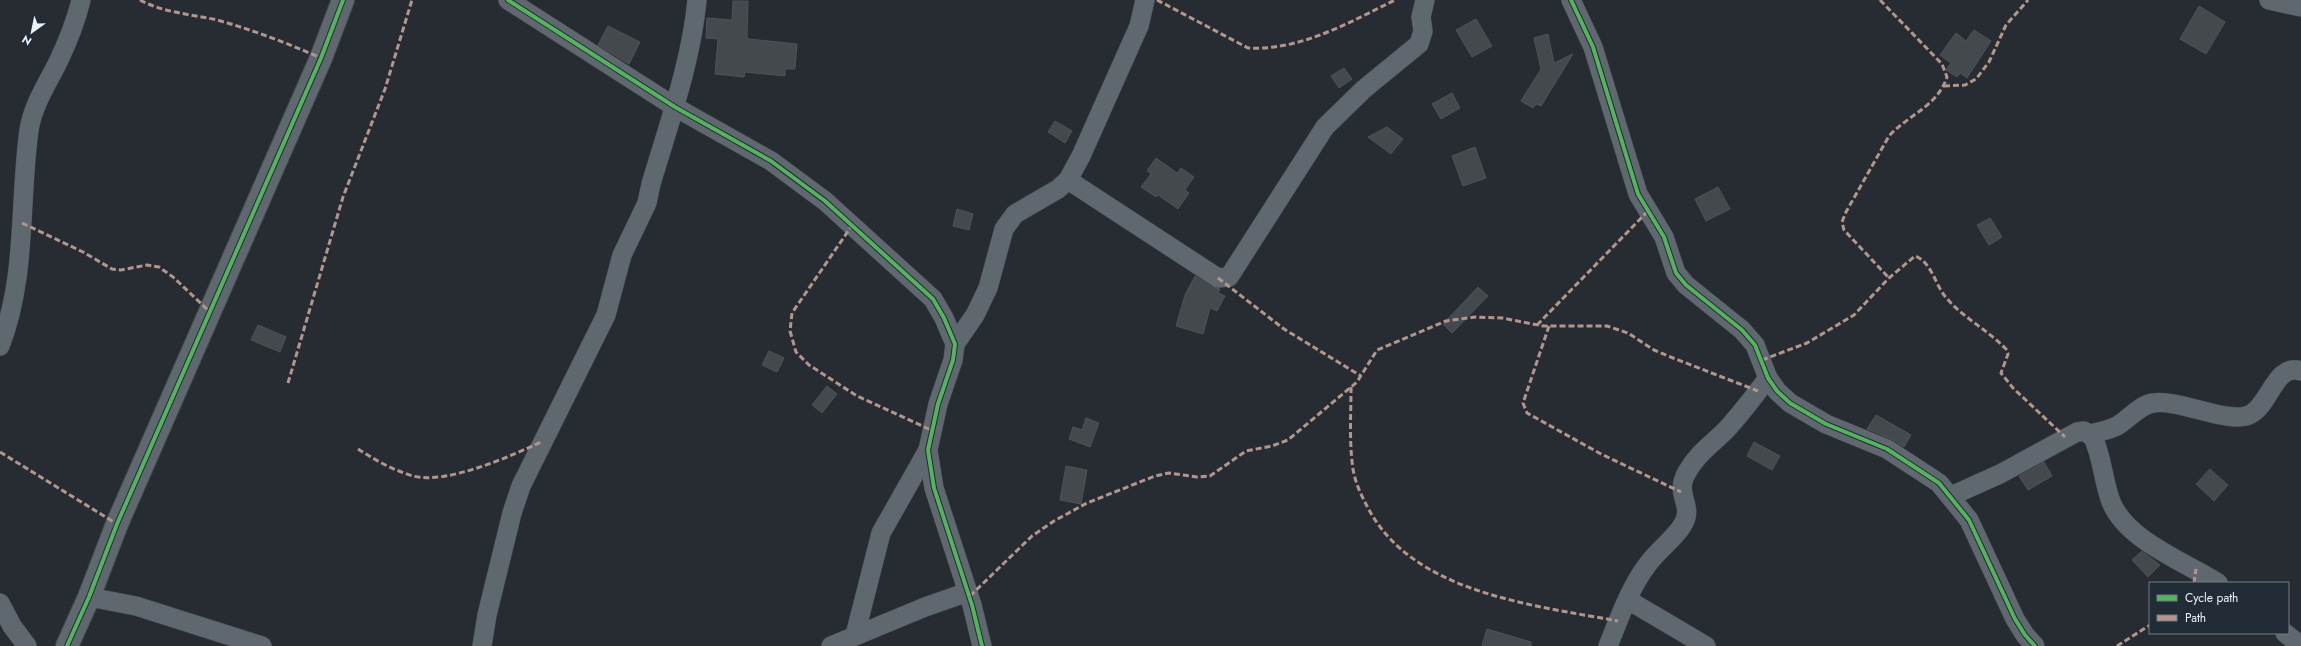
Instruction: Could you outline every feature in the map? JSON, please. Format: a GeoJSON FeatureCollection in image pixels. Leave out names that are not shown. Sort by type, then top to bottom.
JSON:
{"type":"FeatureCollection","features":[{"type":"Feature","properties":{"kind":"street"},"geometry":{"type":"LineString","coordinates":[[0,346],[10,313],[21,245],[30,128],[37,102],[68,40],[81,0]]}},
{"type":"Feature","properties":{"kind":"street"},"geometry":{"type":"LineString","coordinates":[[67,646],[89,597],[117,524],[320,58],[343,0]]}},
{"type":"Feature","properties":{"kind":"street"},"geometry":{"type":"LineString","coordinates":[[508,0],[674,107],[771,161],[842,215],[933,299],[944,318],[955,344]]}},
{"type":"Feature","properties":{"kind":"street"},"geometry":{"type":"LineString","coordinates":[[482,646],[487,615],[512,513],[521,486],[606,315],[622,255],[647,203],[650,184],[674,107],[694,29],[697,0]]}},
{"type":"Feature","properties":{"kind":"street"},"geometry":{"type":"LineString","coordinates":[[854,635],[881,533],[928,450],[938,404],[953,360],[955,344],[974,315],[988,288],[1004,229],[1015,214],[1058,189],[1068,180],[1088,142],[1140,26],[1145,0]]}},
{"type":"Feature","properties":{"kind":"street"},"geometry":{"type":"LineString","coordinates":[[1068,180],[1218,278],[1229,277],[1325,128],[1364,89],[1419,44],[1423,31],[1421,17],[1425,0]]}},
{"type":"Feature","properties":{"kind":"street"},"geometry":{"type":"LineString","coordinates":[[1571,0],[1593,47],[1638,194],[1664,237],[1676,273],[1699,297],[1742,330],[1755,346],[1768,378],[1781,395],[1805,414],[1893,453],[1939,483],[1951,496],[1968,520],[2015,619],[2024,635],[2035,646]]}},
{"type":"Feature","properties":{"kind":"street"},"geometry":{"type":"LineString","coordinates":[[2269,0],[2301,7]]}},
{"type":"Feature","properties":{"kind":"street"},"geometry":{"type":"LineString","coordinates":[[1951,496],[2000,474],[2077,432],[2090,434],[2117,426],[2151,403],[2168,402],[2236,416],[2249,415],[2257,410],[2285,372],[2293,369],[2301,371]]}},
{"type":"Feature","properties":{"kind":"street"},"geometry":{"type":"LineString","coordinates":[[1608,646],[1628,600],[1646,565],[1674,536],[1687,516],[1687,508],[1681,492],[1681,483],[1687,471],[1701,452],[1735,419],[1768,378]]}},
{"type":"Feature","properties":{"kind":"street"},"geometry":{"type":"LineString","coordinates":[[2090,434],[2096,444],[2110,500],[2121,519],[2142,538],[2216,582]]}},
{"type":"Feature","properties":{"kind":"street"},"geometry":{"type":"LineString","coordinates":[[928,450],[934,488],[968,592],[982,646]]}},
{"type":"Feature","properties":{"kind":"street"},"geometry":{"type":"LineString","coordinates":[[831,646],[854,635],[968,592]]}},
{"type":"Feature","properties":{"kind":"street"},"geometry":{"type":"LineString","coordinates":[[89,597],[136,606],[262,646]]}},
{"type":"Feature","properties":{"kind":"street"},"geometry":{"type":"LineString","coordinates":[[1628,600],[1706,646]]}},
{"type":"Feature","properties":{"kind":"street"},"geometry":{"type":"LineString","coordinates":[[0,603],[12,626],[27,646]]}},
{"type":"Feature","properties":{"kind":"street"},"geometry":{"type":"LineString","coordinates":[[2286,634],[2301,646]]}},
{"type":"Feature","properties":{"kind":"building"},"geometry":{"type":"Polygon","coordinates":[[[733,1],[748,1],[747,37],[749,39],[797,44],[795,69],[785,69],[785,76],[745,72],[744,77],[715,74],[718,39],[706,38],[707,18],[732,20],[733,1]]]}},
{"type":"Feature","properties":{"kind":"building"},"geometry":{"type":"Polygon","coordinates":[[[2199,6],[2225,22],[2206,54],[2180,39],[2199,6]]]}},
{"type":"Feature","properties":{"kind":"building"},"geometry":{"type":"Polygon","coordinates":[[[1476,19],[1492,46],[1472,57],[1456,30],[1476,19]]]}},
{"type":"Feature","properties":{"kind":"building"},"geometry":{"type":"Polygon","coordinates":[[[608,26],[640,42],[629,64],[598,45],[608,26]]]}},
{"type":"Feature","properties":{"kind":"building"},"geometry":{"type":"Polygon","coordinates":[[[1974,30],[1991,41],[1967,78],[1960,73],[1957,77],[1946,70],[1951,63],[1940,55],[1956,33],[1966,41],[1974,30]]]}},
{"type":"Feature","properties":{"kind":"building"},"geometry":{"type":"Polygon","coordinates":[[[1548,34],[1554,63],[1573,54],[1541,106],[1536,104],[1533,108],[1521,101],[1541,69],[1534,38],[1548,34]]]}},
{"type":"Feature","properties":{"kind":"building"},"geometry":{"type":"Polygon","coordinates":[[[1344,68],[1352,79],[1339,88],[1331,76],[1344,68]]]}},
{"type":"Feature","properties":{"kind":"building"},"geometry":{"type":"Polygon","coordinates":[[[1452,93],[1460,108],[1441,119],[1432,104],[1452,93]]]}},
{"type":"Feature","properties":{"kind":"building"},"geometry":{"type":"Polygon","coordinates":[[[1055,121],[1072,131],[1065,143],[1048,132],[1055,121]]]}},
{"type":"Feature","properties":{"kind":"building"},"geometry":{"type":"Polygon","coordinates":[[[1387,127],[1403,139],[1391,154],[1368,137],[1387,127]]]}},
{"type":"Feature","properties":{"kind":"building"},"geometry":{"type":"Polygon","coordinates":[[[1475,147],[1486,178],[1463,186],[1452,156],[1475,147]]]}},
{"type":"Feature","properties":{"kind":"building"},"geometry":{"type":"Polygon","coordinates":[[[1156,158],[1177,173],[1181,168],[1194,177],[1185,190],[1189,193],[1178,209],[1158,195],[1156,197],[1141,187],[1151,174],[1147,171],[1156,158]]]}},
{"type":"Feature","properties":{"kind":"building"},"geometry":{"type":"Polygon","coordinates":[[[1718,187],[1730,209],[1706,221],[1695,199],[1718,187]]]}},
{"type":"Feature","properties":{"kind":"building"},"geometry":{"type":"Polygon","coordinates":[[[957,209],[973,214],[969,230],[953,226],[957,209]]]}},
{"type":"Feature","properties":{"kind":"building"},"geometry":{"type":"Polygon","coordinates":[[[1990,218],[2002,237],[1989,245],[1977,225],[1990,218]]]}},
{"type":"Feature","properties":{"kind":"building"},"geometry":{"type":"Polygon","coordinates":[[[1195,276],[1212,287],[1220,289],[1218,293],[1225,296],[1217,311],[1210,308],[1203,334],[1176,326],[1185,295],[1195,276]]]}},
{"type":"Feature","properties":{"kind":"building"},"geometry":{"type":"Polygon","coordinates":[[[1478,287],[1488,296],[1452,333],[1443,324],[1478,287]]]}},
{"type":"Feature","properties":{"kind":"building"},"geometry":{"type":"Polygon","coordinates":[[[258,325],[286,337],[280,352],[251,340],[258,325]]]}},
{"type":"Feature","properties":{"kind":"building"},"geometry":{"type":"Polygon","coordinates":[[[769,351],[784,358],[777,372],[762,365],[769,351]]]}},
{"type":"Feature","properties":{"kind":"building"},"geometry":{"type":"Polygon","coordinates":[[[827,386],[837,394],[822,413],[812,405],[827,386]]]}},
{"type":"Feature","properties":{"kind":"building"},"geometry":{"type":"Polygon","coordinates":[[[1876,415],[1911,435],[1904,447],[1891,439],[1867,429],[1876,415]]]}},
{"type":"Feature","properties":{"kind":"building"},"geometry":{"type":"Polygon","coordinates":[[[1086,418],[1099,423],[1090,447],[1069,439],[1073,427],[1082,430],[1086,418]]]}},
{"type":"Feature","properties":{"kind":"building"},"geometry":{"type":"Polygon","coordinates":[[[1754,442],[1780,456],[1772,470],[1747,456],[1754,442]]]}},
{"type":"Feature","properties":{"kind":"building"},"geometry":{"type":"Polygon","coordinates":[[[2044,462],[2052,476],[2028,490],[2019,476],[2044,462]]]}},
{"type":"Feature","properties":{"kind":"building"},"geometry":{"type":"Polygon","coordinates":[[[1066,466],[1087,470],[1081,504],[1060,500],[1066,466]]]}},
{"type":"Feature","properties":{"kind":"building"},"geometry":{"type":"Polygon","coordinates":[[[2210,469],[2228,485],[2214,501],[2196,484],[2210,469]]]}},
{"type":"Feature","properties":{"kind":"building"},"geometry":{"type":"Polygon","coordinates":[[[2142,551],[2160,565],[2148,577],[2132,560],[2142,551]]]}},
{"type":"Feature","properties":{"kind":"building"},"geometry":{"type":"Polygon","coordinates":[[[1487,629],[1531,642],[1531,646],[1482,646],[1487,629]]]}},
{"type":"Feature","properties":{"kind":"marked path"},"geometry":{"type":"LineString","coordinates":[[140,0],[158,8],[217,20],[244,28],[321,58]]}},
{"type":"Feature","properties":{"kind":"marked path"},"geometry":{"type":"LineString","coordinates":[[288,383],[343,197],[385,89],[412,0]]}},
{"type":"Feature","properties":{"kind":"marked path"},"geometry":{"type":"LineString","coordinates":[[1157,0],[1248,48],[1267,48],[1305,40],[1342,26],[1395,0]]}},
{"type":"Feature","properties":{"kind":"marked path"},"geometry":{"type":"LineString","coordinates":[[1880,0],[1942,64],[1947,77],[1937,96],[1889,136],[1846,212],[1842,222],[1844,230],[1889,278]]}},
{"type":"Feature","properties":{"kind":"marked path"},"geometry":{"type":"LineString","coordinates":[[1944,86],[1965,85],[1976,79],[1989,62],[2006,25],[2028,0]]}},
{"type":"Feature","properties":{"kind":"marked path"},"geometry":{"type":"LineString","coordinates":[[1537,325],[1648,211]]}},
{"type":"Feature","properties":{"kind":"marked path"},"geometry":{"type":"LineString","coordinates":[[22,223],[83,252],[112,269],[121,270],[147,265],[159,267],[173,277],[209,311]]}},
{"type":"Feature","properties":{"kind":"marked path"},"geometry":{"type":"LineString","coordinates":[[853,224],[792,313],[790,331],[796,352],[809,365],[857,396],[931,430]]}},
{"type":"Feature","properties":{"kind":"marked path"},"geometry":{"type":"LineString","coordinates":[[1762,360],[1807,343],[1854,315],[1889,278],[1915,256],[1929,268],[1944,295],[1951,303],[2006,349],[2008,354],[2001,373],[2013,388],[2065,437]]}},
{"type":"Feature","properties":{"kind":"marked path"},"geometry":{"type":"LineString","coordinates":[[1218,278],[1284,329],[1361,376]]}},
{"type":"Feature","properties":{"kind":"marked path"},"geometry":{"type":"LineString","coordinates":[[970,596],[1032,536],[1054,521],[1087,503],[1155,476],[1169,473],[1197,477],[1210,476],[1246,451],[1272,446],[1288,440],[1357,382],[1377,350],[1446,321],[1475,317],[1502,318],[1543,326],[1607,326],[1628,333],[1654,350],[1758,391]]}},
{"type":"Feature","properties":{"kind":"marked path"},"geometry":{"type":"LineString","coordinates":[[1549,326],[1523,403],[1527,413],[1601,454],[1681,492]]}},
{"type":"Feature","properties":{"kind":"marked path"},"geometry":{"type":"LineString","coordinates":[[1351,387],[1351,449],[1354,474],[1360,493],[1387,535],[1413,558],[1443,576],[1477,590],[1512,601],[1618,621]]}},
{"type":"Feature","properties":{"kind":"marked path"},"geometry":{"type":"LineString","coordinates":[[358,449],[398,471],[413,476],[427,478],[460,473],[478,468],[541,442]]}},
{"type":"Feature","properties":{"kind":"marked path"},"geometry":{"type":"LineString","coordinates":[[0,452],[117,524]]}},
{"type":"Feature","properties":{"kind":"marked path"},"geometry":{"type":"LineString","coordinates":[[2194,582],[2196,569]]}},
{"type":"Feature","properties":{"kind":"marked path"},"geometry":{"type":"LineString","coordinates":[[2117,646],[2149,626]]}},
{"type":"Feature","properties":{"kind":"cycle path"},"geometry":{"type":"LineString","coordinates":[[67,646],[89,597],[117,524],[321,58],[343,0]]}},
{"type":"Feature","properties":{"kind":"cycle path"},"geometry":{"type":"LineString","coordinates":[[508,0],[675,107],[771,161],[825,201],[933,299],[944,318],[955,344],[953,360],[938,404],[928,450],[934,488],[972,605],[982,646]]}},
{"type":"Feature","properties":{"kind":"cycle path"},"geometry":{"type":"LineString","coordinates":[[1571,0],[1593,47],[1638,194],[1664,237],[1676,273],[1686,285],[1742,330],[1755,345],[1768,378],[1777,391],[1790,403],[1826,424],[1887,449],[1939,483],[1969,520],[2015,619],[2025,635],[2035,646]]}}]}
